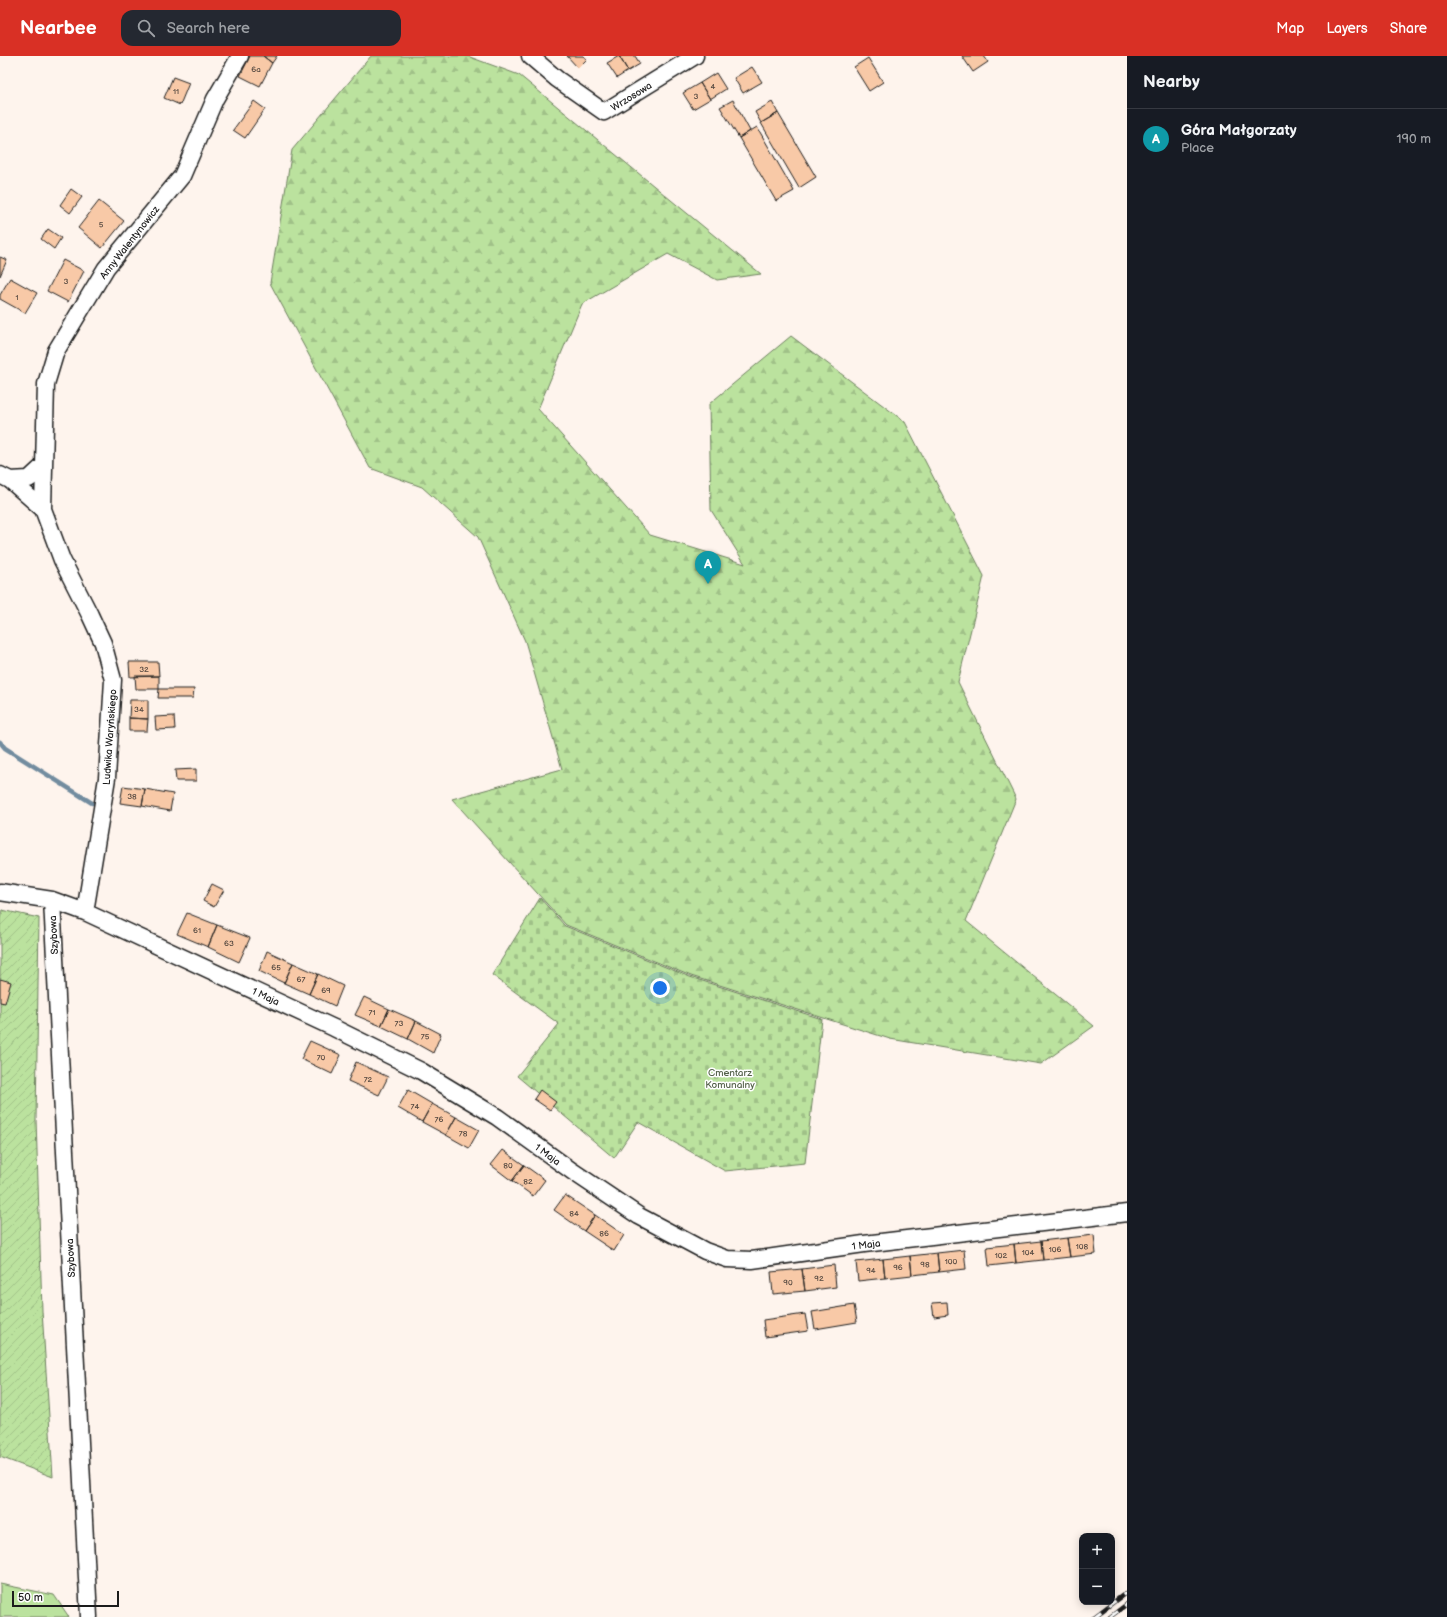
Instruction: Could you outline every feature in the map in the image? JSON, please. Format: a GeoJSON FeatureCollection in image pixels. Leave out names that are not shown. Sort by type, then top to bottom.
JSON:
{"type":"FeatureCollection","features":[{"type":"Feature","properties":{"kind":"street","name":"Anny Walentynowicz"},"geometry":{"type":"LineString","coordinates":[[43,509],[46,384],[56,351],[106,268],[182,176],[215,99],[240,56]]}},
{"type":"Feature","properties":{"kind":"street","name":"Wrzosowa"},"geometry":{"type":"LineString","coordinates":[[530,56],[558,79],[604,112],[695,56]]}},
{"type":"Feature","properties":{"kind":"street"},"geometry":{"type":"LineString","coordinates":[[5,478],[29,479],[43,466]]}},
{"type":"Feature","properties":{"kind":"street","name":"Ludwika Waryńskiego"},"geometry":{"type":"LineString","coordinates":[[5,478],[43,509],[62,560],[103,643],[113,680],[107,778],[85,912]]}},
{"type":"Feature","properties":{"kind":"street","name":"1 Maja"},"geometry":{"type":"LineString","coordinates":[[0,892],[52,900],[85,912],[326,1024],[421,1071],[497,1117],[572,1171],[639,1216],[705,1251],[727,1259],[752,1260],[864,1244],[1127,1213]]}},
{"type":"Feature","properties":{"kind":"street","name":"Szybowa"},"geometry":{"type":"LineString","coordinates":[[52,900],[89,1617]]}},
{"type":"Feature","properties":{"kind":"green space"},"geometry":{"type":"Polygon","coordinates":[[[371,56],[467,56],[519,75],[761,274],[717,280],[668,254],[582,304],[538,409],[650,535],[745,564],[711,510],[709,404],[791,336],[905,422],[984,576],[958,682],[1016,799],[966,921],[1094,1026],[1041,1064],[890,1039],[691,976],[566,925],[452,799],[562,769],[525,641],[478,537],[422,487],[370,468],[270,283],[292,150],[371,56]]]}},
{"type":"Feature","properties":{"kind":"green space","name":"Cmentarz Komunalny"},"geometry":{"type":"Polygon","coordinates":[[[540,898],[565,926],[690,977],[822,1019],[805,1163],[725,1171],[638,1122],[614,1158],[517,1076],[559,1024],[492,975],[540,898]]]}},
{"type":"Feature","properties":{"kind":"green space"},"geometry":{"type":"Polygon","coordinates":[[[2,910],[39,918],[36,1119],[42,1311],[53,1477],[0,1457],[0,919],[2,910]]]}},
{"type":"Feature","properties":{"kind":"green space"},"geometry":{"type":"Polygon","coordinates":[[[0,1584],[54,1595],[69,1617],[0,1617],[0,1584]]]}},
{"type":"Feature","properties":{"kind":"building"},"geometry":{"type":"Polygon","coordinates":[[[250,56],[263,56],[272,63],[260,86],[240,76],[250,56]]]}},
{"type":"Feature","properties":{"kind":"building"},"geometry":{"type":"Polygon","coordinates":[[[263,56],[277,56],[272,63],[263,56]]]}},
{"type":"Feature","properties":{"kind":"building"},"geometry":{"type":"Polygon","coordinates":[[[567,56],[583,56],[587,59],[578,68],[567,56]]]}},
{"type":"Feature","properties":{"kind":"building"},"geometry":{"type":"Polygon","coordinates":[[[619,56],[628,71],[617,78],[607,63],[619,56]]]}},
{"type":"Feature","properties":{"kind":"building"},"geometry":{"type":"Polygon","coordinates":[[[619,56],[635,56],[640,64],[628,71],[619,56]]]}},
{"type":"Feature","properties":{"kind":"building"},"geometry":{"type":"Polygon","coordinates":[[[962,56],[984,56],[988,62],[973,72],[962,56]]]}},
{"type":"Feature","properties":{"kind":"building"},"geometry":{"type":"Polygon","coordinates":[[[868,58],[883,82],[869,91],[854,67],[868,58]]]}},
{"type":"Feature","properties":{"kind":"building"},"geometry":{"type":"Polygon","coordinates":[[[752,67],[762,82],[743,93],[734,78],[752,67]]]}},
{"type":"Feature","properties":{"kind":"building"},"geometry":{"type":"Polygon","coordinates":[[[716,73],[726,89],[710,99],[700,83],[716,73]]]}},
{"type":"Feature","properties":{"kind":"building"},"geometry":{"type":"Polygon","coordinates":[[[173,77],[189,83],[180,105],[164,98],[173,77]]]}},
{"type":"Feature","properties":{"kind":"building"},"geometry":{"type":"Polygon","coordinates":[[[700,83],[710,99],[693,109],[683,93],[700,83]]]}},
{"type":"Feature","properties":{"kind":"building"},"geometry":{"type":"Polygon","coordinates":[[[733,100],[750,131],[739,138],[720,107],[733,100]]]}},
{"type":"Feature","properties":{"kind":"building"},"geometry":{"type":"Polygon","coordinates":[[[254,101],[265,109],[245,138],[233,130],[254,101]]]}},
{"type":"Feature","properties":{"kind":"building"},"geometry":{"type":"Polygon","coordinates":[[[772,102],[778,113],[761,123],[755,112],[772,102]]]}},
{"type":"Feature","properties":{"kind":"building"},"geometry":{"type":"Polygon","coordinates":[[[778,113],[816,177],[799,188],[761,123],[778,113]]]}},
{"type":"Feature","properties":{"kind":"building"},"geometry":{"type":"Polygon","coordinates":[[[757,127],[794,191],[776,201],[739,138],[757,127]]]}},
{"type":"Feature","properties":{"kind":"building"},"geometry":{"type":"Polygon","coordinates":[[[71,189],[82,197],[70,213],[60,205],[71,189]]]}},
{"type":"Feature","properties":{"kind":"building"},"geometry":{"type":"Polygon","coordinates":[[[99,201],[124,221],[102,248],[78,228],[99,201]]]}},
{"type":"Feature","properties":{"kind":"building"},"geometry":{"type":"Polygon","coordinates":[[[48,229],[61,238],[54,249],[41,239],[48,229]]]}},
{"type":"Feature","properties":{"kind":"building"},"geometry":{"type":"Polygon","coordinates":[[[0,257],[7,260],[0,276],[0,257]]]}},
{"type":"Feature","properties":{"kind":"building"},"geometry":{"type":"Polygon","coordinates":[[[63,260],[84,271],[68,302],[47,291],[63,260]]]}},
{"type":"Feature","properties":{"kind":"building"},"geometry":{"type":"Polygon","coordinates":[[[10,278],[37,293],[25,313],[0,299],[0,295],[10,278]]]}},
{"type":"Feature","properties":{"kind":"building"},"geometry":{"type":"Polygon","coordinates":[[[129,662],[158,662],[159,676],[130,677],[129,662]]]}},
{"type":"Feature","properties":{"kind":"building"},"geometry":{"type":"Polygon","coordinates":[[[135,676],[159,676],[159,689],[136,689],[135,676]]]}},
{"type":"Feature","properties":{"kind":"building"},"geometry":{"type":"Polygon","coordinates":[[[159,689],[194,689],[193,698],[158,698],[159,689]]]}},
{"type":"Feature","properties":{"kind":"building"},"geometry":{"type":"Polygon","coordinates":[[[130,700],[148,700],[148,719],[129,718],[130,700]]]}},
{"type":"Feature","properties":{"kind":"building"},"geometry":{"type":"Polygon","coordinates":[[[174,716],[175,729],[156,730],[155,717],[174,716]]]}},
{"type":"Feature","properties":{"kind":"building"},"geometry":{"type":"Polygon","coordinates":[[[129,718],[148,719],[147,731],[129,731],[129,718]]]}},
{"type":"Feature","properties":{"kind":"building"},"geometry":{"type":"Polygon","coordinates":[[[196,769],[196,781],[176,781],[175,770],[196,769]]]}},
{"type":"Feature","properties":{"kind":"building"},"geometry":{"type":"Polygon","coordinates":[[[123,786],[145,789],[142,806],[120,803],[123,786]]]}},
{"type":"Feature","properties":{"kind":"building"},"geometry":{"type":"Polygon","coordinates":[[[145,789],[173,794],[170,811],[142,806],[145,789]]]}},
{"type":"Feature","properties":{"kind":"building"},"geometry":{"type":"Polygon","coordinates":[[[212,884],[224,890],[214,907],[203,901],[212,884]]]}},
{"type":"Feature","properties":{"kind":"building"},"geometry":{"type":"Polygon","coordinates":[[[187,913],[217,925],[208,947],[177,934],[187,913]]]}},
{"type":"Feature","properties":{"kind":"building"},"geometry":{"type":"Polygon","coordinates":[[[217,925],[250,938],[239,962],[208,947],[217,925]]]}},
{"type":"Feature","properties":{"kind":"building"},"geometry":{"type":"Polygon","coordinates":[[[267,951],[293,963],[284,983],[259,971],[267,951]]]}},
{"type":"Feature","properties":{"kind":"building"},"geometry":{"type":"Polygon","coordinates":[[[293,963],[318,974],[309,994],[284,983],[293,963]]]}},
{"type":"Feature","properties":{"kind":"building"},"geometry":{"type":"Polygon","coordinates":[[[318,974],[343,986],[335,1006],[309,994],[318,974]]]}},
{"type":"Feature","properties":{"kind":"building"},"geometry":{"type":"Polygon","coordinates":[[[0,979],[11,982],[5,1003],[0,1002],[0,979]]]}},
{"type":"Feature","properties":{"kind":"building"},"geometry":{"type":"Polygon","coordinates":[[[364,997],[389,1009],[381,1026],[355,1015],[364,997]]]}},
{"type":"Feature","properties":{"kind":"building"},"geometry":{"type":"Polygon","coordinates":[[[389,1009],[416,1021],[408,1039],[381,1026],[389,1009]]]}},
{"type":"Feature","properties":{"kind":"building"},"geometry":{"type":"Polygon","coordinates":[[[416,1021],[441,1034],[433,1053],[408,1039],[416,1021]]]}},
{"type":"Feature","properties":{"kind":"building"},"geometry":{"type":"Polygon","coordinates":[[[310,1041],[341,1055],[332,1074],[301,1059],[310,1041]]]}},
{"type":"Feature","properties":{"kind":"building"},"geometry":{"type":"Polygon","coordinates":[[[356,1062],[388,1077],[379,1095],[348,1081],[356,1062]]]}},
{"type":"Feature","properties":{"kind":"building"},"geometry":{"type":"Polygon","coordinates":[[[408,1090],[432,1104],[422,1122],[398,1108],[408,1090]]]}},
{"type":"Feature","properties":{"kind":"building"},"geometry":{"type":"Polygon","coordinates":[[[540,1090],[556,1102],[550,1110],[534,1099],[540,1090]]]}},
{"type":"Feature","properties":{"kind":"building"},"geometry":{"type":"Polygon","coordinates":[[[432,1104],[456,1117],[446,1135],[422,1122],[432,1104]]]}},
{"type":"Feature","properties":{"kind":"building"},"geometry":{"type":"Polygon","coordinates":[[[456,1117],[479,1130],[469,1148],[446,1135],[456,1117]]]}},
{"type":"Feature","properties":{"kind":"building"},"geometry":{"type":"Polygon","coordinates":[[[503,1150],[524,1165],[512,1181],[491,1165],[503,1150]]]}},
{"type":"Feature","properties":{"kind":"building"},"geometry":{"type":"Polygon","coordinates":[[[524,1165],[545,1180],[533,1196],[512,1181],[524,1165]]]}},
{"type":"Feature","properties":{"kind":"building"},"geometry":{"type":"Polygon","coordinates":[[[565,1195],[595,1215],[584,1231],[554,1210],[565,1195]]]}},
{"type":"Feature","properties":{"kind":"building"},"geometry":{"type":"Polygon","coordinates":[[[595,1215],[624,1235],[614,1251],[584,1231],[595,1215]]]}},
{"type":"Feature","properties":{"kind":"building"},"geometry":{"type":"Polygon","coordinates":[[[1094,1235],[1096,1254],[1070,1257],[1067,1238],[1094,1235]]]}},
{"type":"Feature","properties":{"kind":"building"},"geometry":{"type":"Polygon","coordinates":[[[1067,1238],[1070,1257],[1043,1260],[1041,1241],[1067,1238]]]}},
{"type":"Feature","properties":{"kind":"building"},"geometry":{"type":"Polygon","coordinates":[[[1041,1241],[1043,1260],[1016,1263],[1014,1244],[1041,1241]]]}},
{"type":"Feature","properties":{"kind":"building"},"geometry":{"type":"Polygon","coordinates":[[[1014,1244],[1016,1263],[989,1266],[987,1247],[1014,1244]]]}},
{"type":"Feature","properties":{"kind":"building"},"geometry":{"type":"Polygon","coordinates":[[[964,1250],[966,1269],[939,1272],[937,1253],[964,1250]]]}},
{"type":"Feature","properties":{"kind":"building"},"geometry":{"type":"Polygon","coordinates":[[[937,1253],[939,1272],[912,1275],[910,1256],[937,1253]]]}},
{"type":"Feature","properties":{"kind":"building"},"geometry":{"type":"Polygon","coordinates":[[[910,1256],[912,1275],[885,1278],[883,1259],[910,1256]]]}},
{"type":"Feature","properties":{"kind":"building"},"geometry":{"type":"Polygon","coordinates":[[[883,1259],[885,1278],[858,1281],[856,1262],[883,1259]]]}},
{"type":"Feature","properties":{"kind":"building"},"geometry":{"type":"Polygon","coordinates":[[[834,1265],[836,1287],[805,1291],[802,1269],[834,1265]]]}},
{"type":"Feature","properties":{"kind":"building"},"geometry":{"type":"Polygon","coordinates":[[[802,1269],[805,1291],[773,1294],[771,1272],[802,1269]]]}},
{"type":"Feature","properties":{"kind":"building"},"geometry":{"type":"Polygon","coordinates":[[[947,1302],[948,1315],[934,1317],[932,1303],[947,1302]]]}},
{"type":"Feature","properties":{"kind":"building"},"geometry":{"type":"Polygon","coordinates":[[[854,1305],[857,1322],[815,1329],[812,1312],[854,1305]]]}},
{"type":"Feature","properties":{"kind":"building"},"geometry":{"type":"Polygon","coordinates":[[[805,1314],[808,1331],[765,1337],[763,1320],[805,1314]]]}},
{"type":"Feature","properties":{"kind":"waterway"},"geometry":{"type":"LineString","coordinates":[[0,742],[5,748],[92,803]]}},
{"type":"Feature","properties":{"kind":"railway"},"geometry":{"type":"LineString","coordinates":[[1094,1617],[1127,1592]]}},
{"type":"Feature","properties":{"kind":"railway"},"geometry":{"type":"LineString","coordinates":[[1110,1617],[1127,1604]]}},
{"type":"Feature","properties":{"kind":"place","name":"Góra Małgorzaty"},"geometry":{"type":"Point","coordinates":[708,584]}}]}
